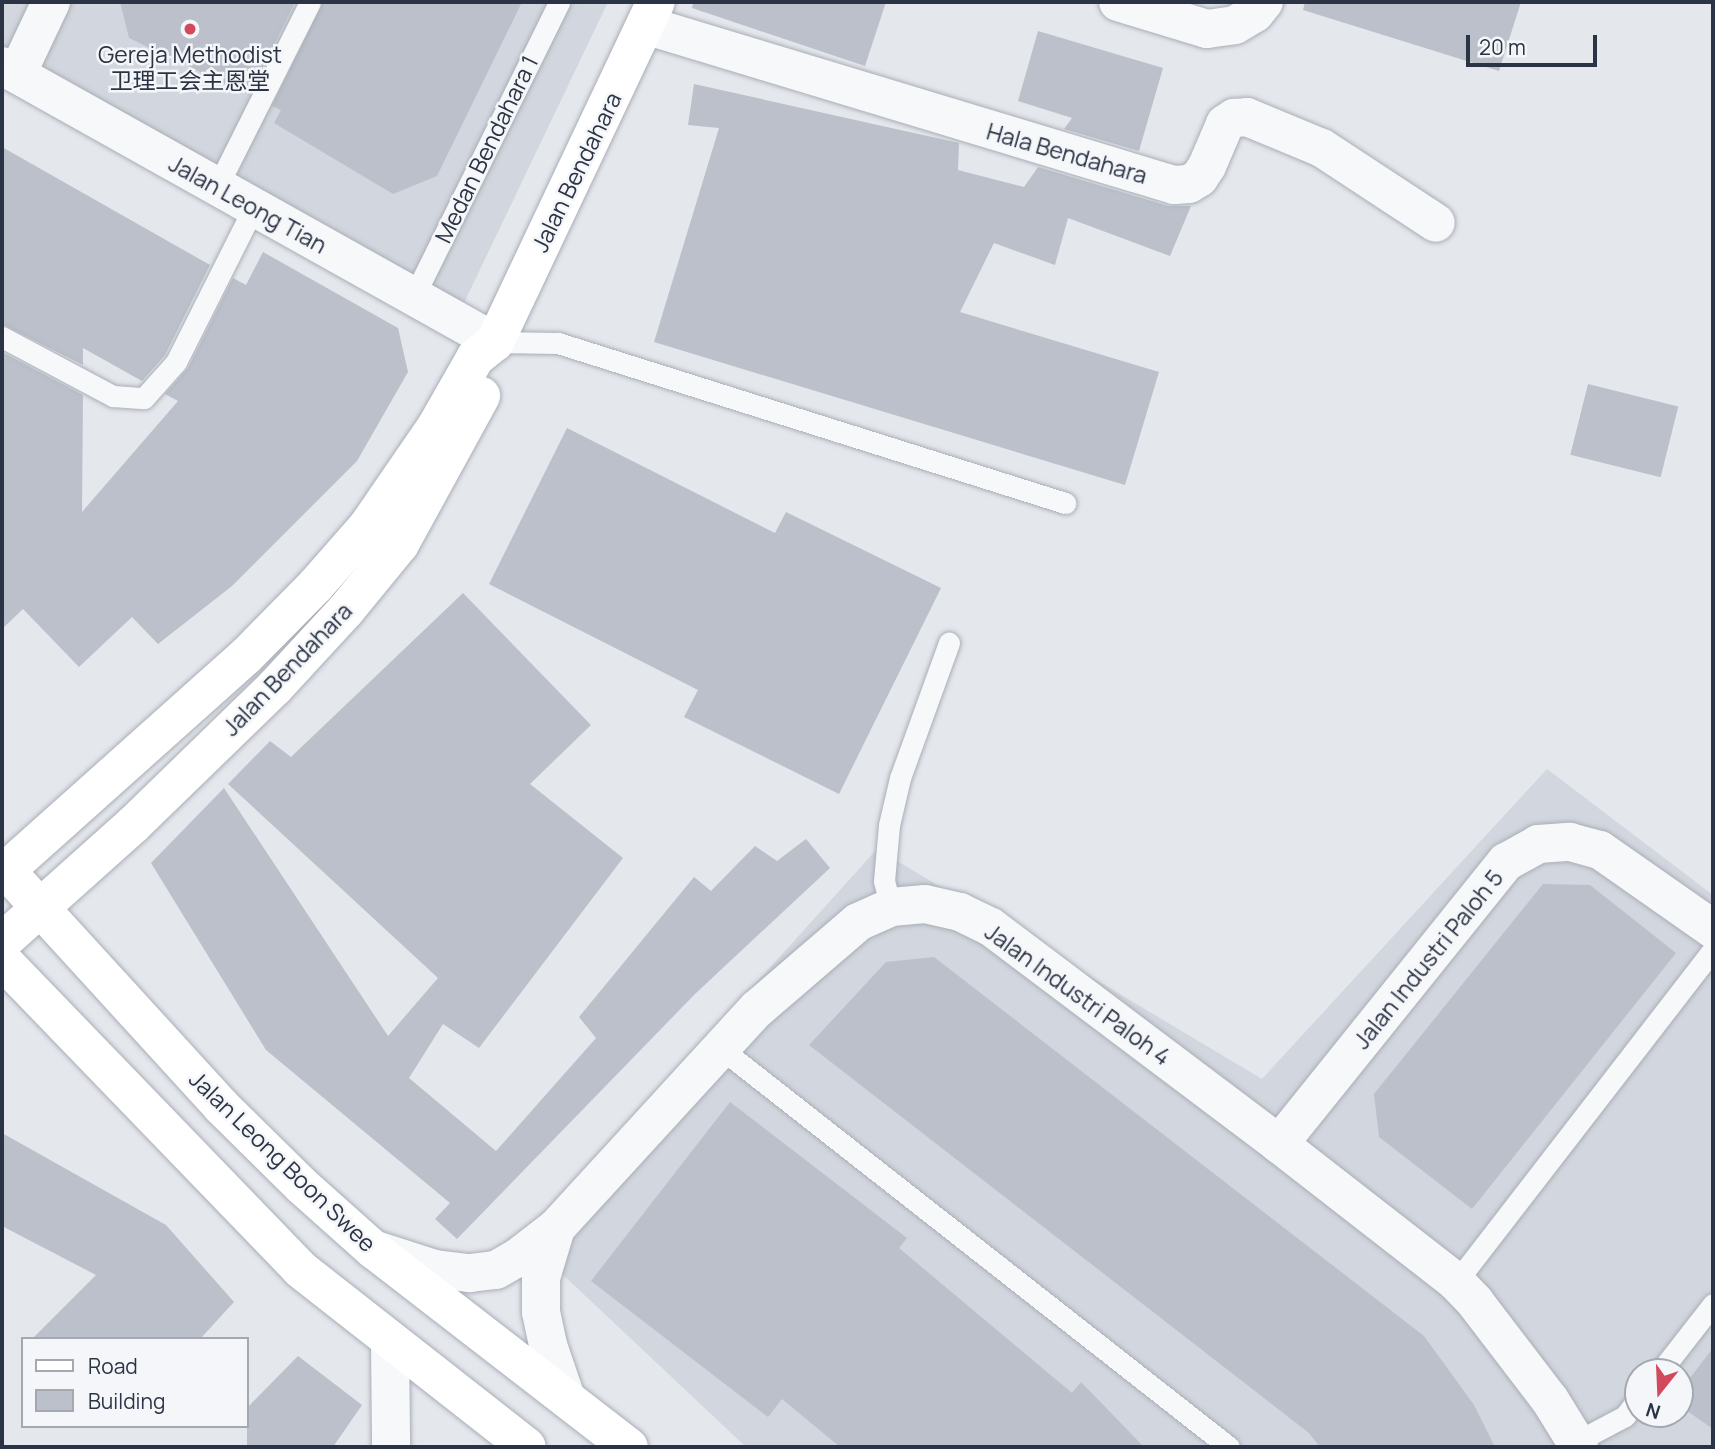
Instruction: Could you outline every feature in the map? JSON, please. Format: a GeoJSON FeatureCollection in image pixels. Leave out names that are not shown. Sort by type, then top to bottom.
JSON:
{"type":"FeatureCollection","features":[{"type":"Feature","properties":{"kind":"main road","name":"Jalan Bendahara"},"geometry":{"type":"LineString","coordinates":[[2,942],[134,824],[215,742],[274,688],[346,610],[400,544],[448,460],[495,367],[495,342],[651,14]]}},
{"type":"Feature","properties":{"kind":"main road","name":"Jalan Bendahara"},"geometry":{"type":"LineString","coordinates":[[3,876],[246,656],[316,585],[367,527],[437,425],[475,358],[495,342]]}},
{"type":"Feature","properties":{"kind":"main road","name":"Jalan Leong Boon Swee"},"geometry":{"type":"LineString","coordinates":[[3,876],[41,908],[221,1106],[302,1185],[374,1250],[629,1447]]}},
{"type":"Feature","properties":{"kind":"main road"},"geometry":{"type":"LineString","coordinates":[[2,911],[41,908]]}},
{"type":"Feature","properties":{"kind":"main road"},"geometry":{"type":"LineString","coordinates":[[2,960],[300,1269],[390,1343],[527,1447]]}},
{"type":"Feature","properties":{"kind":"street"},"geometry":{"type":"LineString","coordinates":[[9,70],[51,2]]}},
{"type":"Feature","properties":{"kind":"street"},"geometry":{"type":"LineString","coordinates":[[1118,2],[1206,29],[1235,25],[1255,13],[1264,2]]}},
{"type":"Feature","properties":{"kind":"street","name":"Hala Bendahara"},"geometry":{"type":"LineString","coordinates":[[651,14],[1174,185],[1189,184],[1199,178],[1225,124],[1234,118],[1247,117],[1322,148],[1436,223]]}},
{"type":"Feature","properties":{"kind":"street","name":"Jalan Leong Tian"},"geometry":{"type":"LineString","coordinates":[[9,70],[495,342]]}},
{"type":"Feature","properties":{"kind":"street","name":"Jalan Industri Paloh 5"},"geometry":{"type":"LineString","coordinates":[[1279,1144],[1506,862],[1538,844],[1570,842],[1600,850],[1635,871],[1713,929]]}},
{"type":"Feature","properties":{"kind":"street","name":"Jalan Industri Paloh 4"},"geometry":{"type":"LineString","coordinates":[[374,1250],[435,1269],[470,1273],[496,1270],[556,1228],[719,1047],[757,1009],[858,922],[891,907],[925,904],[960,912],[991,928],[1279,1144],[1456,1282],[1475,1302],[1542,1389],[1578,1445]]}},
{"type":"Feature","properties":{"kind":"street","name":"Jalan Industri Paloh 4"},"geometry":{"type":"LineString","coordinates":[[556,1228],[541,1278],[541,1312],[548,1345],[566,1398]]}},
{"type":"Feature","properties":{"kind":"street"},"geometry":{"type":"LineString","coordinates":[[390,1343],[391,1447]]}},
{"type":"Feature","properties":{"kind":"lane"},"geometry":{"type":"LineString","coordinates":[[218,187],[310,2]]}},
{"type":"Feature","properties":{"kind":"lane","name":"Medan Bendahara 1"},"geometry":{"type":"LineString","coordinates":[[414,296],[559,2]]}},
{"type":"Feature","properties":{"kind":"lane"},"geometry":{"type":"LineString","coordinates":[[2,337],[113,396],[144,398],[176,362],[254,207]]}},
{"type":"Feature","properties":{"kind":"lane"},"geometry":{"type":"LineString","coordinates":[[495,342],[558,342],[1065,503]]}},
{"type":"Feature","properties":{"kind":"lane"},"geometry":{"type":"LineString","coordinates":[[891,907],[884,881],[889,825],[901,778],[949,643]]}},
{"type":"Feature","properties":{"kind":"lane"},"geometry":{"type":"LineString","coordinates":[[1456,1282],[1713,950]]}},
{"type":"Feature","properties":{"kind":"lane"},"geometry":{"type":"LineString","coordinates":[[719,1047],[1229,1447]]}},
{"type":"Feature","properties":{"kind":"lane"},"geometry":{"type":"LineString","coordinates":[[1671,1358],[1713,1304]]}},
{"type":"Feature","properties":{"kind":"lane"},"geometry":{"type":"LineString","coordinates":[[1578,1445],[1624,1417]]}},
{"type":"Feature","properties":{"kind":"shaded area"},"geometry":{"type":"Polygon","coordinates":[[[2,2],[608,2],[452,328],[2,77],[2,2]]]}},
{"type":"Feature","properties":{"kind":"shaded area"},"geometry":{"type":"Polygon","coordinates":[[[1547,769],[1713,895],[1713,1447],[746,1447],[525,1239],[877,849],[1262,1079],[1547,769]]]}},
{"type":"Feature","properties":{"kind":"building"},"geometry":{"type":"Polygon","coordinates":[[[120,2],[295,2],[249,95],[129,38],[120,2]]]}},
{"type":"Feature","properties":{"kind":"building"},"geometry":{"type":"Polygon","coordinates":[[[323,2],[522,2],[437,176],[393,194],[274,123],[281,110],[272,106],[323,2]]]}},
{"type":"Feature","properties":{"kind":"building"},"geometry":{"type":"Polygon","coordinates":[[[693,2],[886,2],[865,66],[692,8],[693,2]]]}},
{"type":"Feature","properties":{"kind":"building"},"geometry":{"type":"Polygon","coordinates":[[[1305,2],[1521,2],[1499,71],[1303,10],[1305,2]]]}},
{"type":"Feature","properties":{"kind":"building"},"geometry":{"type":"Polygon","coordinates":[[[1038,31],[1163,68],[1139,151],[1064,129],[1072,118],[1018,101],[1038,31]]]}},
{"type":"Feature","properties":{"kind":"building"},"geometry":{"type":"Polygon","coordinates":[[[694,84],[959,143],[958,170],[1024,187],[1038,167],[1168,206],[1191,206],[1170,256],[1068,218],[1055,265],[994,243],[960,312],[1159,372],[1125,485],[654,342],[719,128],[688,125],[694,84]]]}},
{"type":"Feature","properties":{"kind":"building"},"geometry":{"type":"Polygon","coordinates":[[[2,147],[210,265],[165,355],[142,381],[83,348],[83,365],[2,324],[2,147]]]}},
{"type":"Feature","properties":{"kind":"building"},"geometry":{"type":"Polygon","coordinates":[[[263,252],[398,328],[408,372],[357,461],[232,586],[158,644],[132,617],[79,667],[23,609],[2,629],[2,352],[83,395],[82,512],[178,401],[165,394],[188,368],[233,278],[246,285],[263,252]]]}},
{"type":"Feature","properties":{"kind":"building"},"geometry":{"type":"Polygon","coordinates":[[[1588,384],[1678,406],[1661,477],[1570,455],[1588,384]]]}},
{"type":"Feature","properties":{"kind":"building"},"geometry":{"type":"Polygon","coordinates":[[[567,428],[775,533],[786,512],[941,588],[839,794],[684,717],[698,690],[489,584],[567,428]]]}},
{"type":"Feature","properties":{"kind":"building"},"geometry":{"type":"Polygon","coordinates":[[[463,593],[591,725],[530,784],[623,858],[479,1048],[443,1024],[409,1078],[496,1151],[596,1038],[579,1017],[694,877],[711,891],[755,846],[777,861],[806,839],[830,868],[695,994],[457,1239],[435,1219],[450,1203],[266,1050],[151,863],[224,788],[388,1036],[438,978],[228,784],[270,741],[291,757],[463,593]]]}},
{"type":"Feature","properties":{"kind":"building"},"geometry":{"type":"Polygon","coordinates":[[[1543,884],[1590,885],[1676,953],[1472,1209],[1379,1137],[1374,1094],[1543,884]]]}},
{"type":"Feature","properties":{"kind":"building"},"geometry":{"type":"Polygon","coordinates":[[[934,957],[1424,1336],[1474,1405],[1495,1447],[1320,1447],[1309,1433],[809,1045],[886,962],[934,957]]]}},
{"type":"Feature","properties":{"kind":"building"},"geometry":{"type":"Polygon","coordinates":[[[730,1102],[907,1238],[899,1248],[1072,1393],[1081,1382],[1144,1447],[840,1447],[782,1399],[768,1417],[591,1281],[730,1102]]]}},
{"type":"Feature","properties":{"kind":"building"},"geometry":{"type":"Polygon","coordinates":[[[2,1133],[166,1225],[234,1302],[202,1337],[34,1337],[96,1275],[2,1226],[2,1133]]]}},
{"type":"Feature","properties":{"kind":"building"},"geometry":{"type":"Polygon","coordinates":[[[1713,1348],[1713,1429],[1694,1416],[1694,1373],[1713,1348]]]}},
{"type":"Feature","properties":{"kind":"building"},"geometry":{"type":"Polygon","coordinates":[[[298,1356],[362,1405],[333,1447],[247,1447],[248,1407],[298,1356]]]}},
{"type":"Feature","properties":{"kind":"place","name":"Gereja Methodist 卫理工会主恩堂"},"geometry":{"type":"Point","coordinates":[190,29]}}]}
